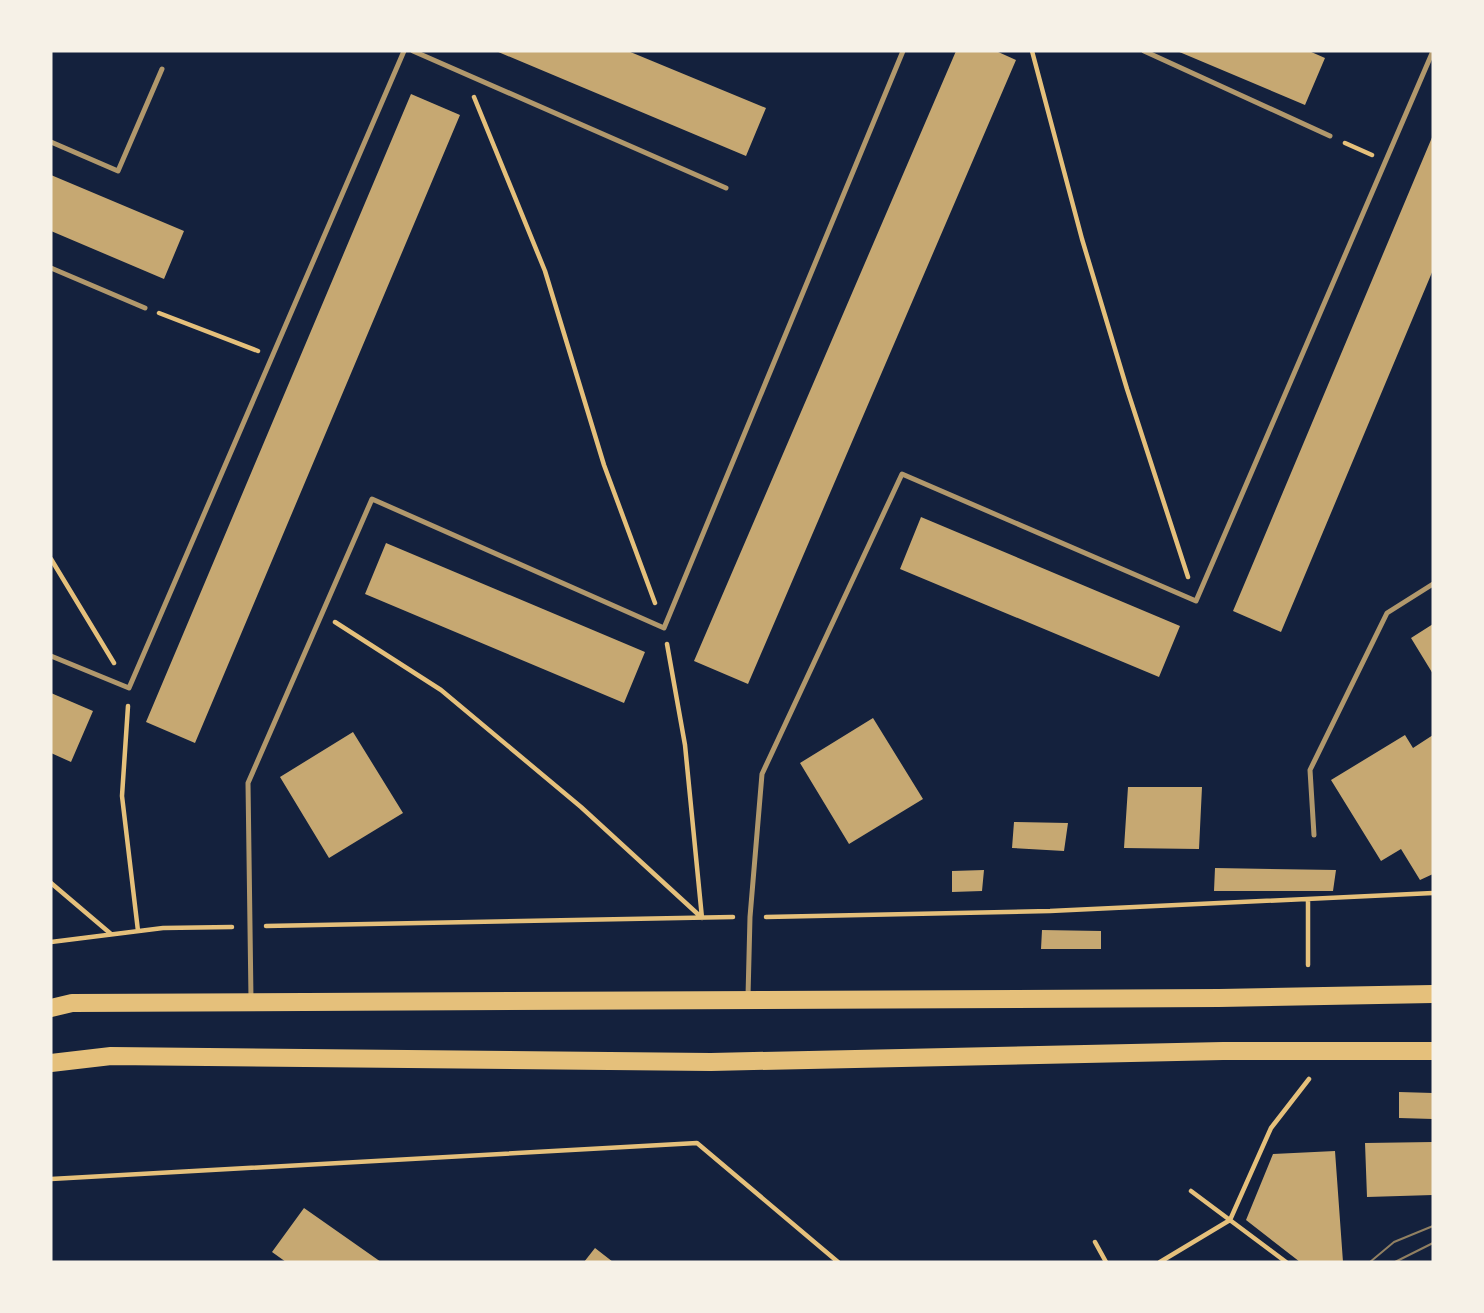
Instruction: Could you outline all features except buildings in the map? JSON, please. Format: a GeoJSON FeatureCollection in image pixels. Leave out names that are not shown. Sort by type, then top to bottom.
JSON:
{"type":"FeatureCollection","features":[{"type":"Feature","properties":{"kind":"main road"},"geometry":{"type":"LineString","coordinates":[[51,1008],[72,1003],[1219,998],[1433,994]]}},
{"type":"Feature","properties":{"kind":"main road"},"geometry":{"type":"LineString","coordinates":[[51,1063],[111,1056],[711,1062],[1209,1051],[1433,1051]]}},
{"type":"Feature","properties":{"kind":"lane"},"geometry":{"type":"LineString","coordinates":[[51,656],[129,688],[404,51]]}},
{"type":"Feature","properties":{"kind":"lane"},"geometry":{"type":"LineString","coordinates":[[414,51],[726,188]]}},
{"type":"Feature","properties":{"kind":"lane"},"geometry":{"type":"LineString","coordinates":[[251,1002],[248,783],[372,499],[664,628],[902,51]]}},
{"type":"Feature","properties":{"kind":"lane"},"geometry":{"type":"LineString","coordinates":[[1144,51],[1330,136]]}},
{"type":"Feature","properties":{"kind":"lane"},"geometry":{"type":"LineString","coordinates":[[748,999],[750,917],[762,774],[902,474],[1196,601],[1433,51]]}},
{"type":"Feature","properties":{"kind":"lane"},"geometry":{"type":"LineString","coordinates":[[51,142],[118,171],[162,69]]}},
{"type":"Feature","properties":{"kind":"lane"},"geometry":{"type":"LineString","coordinates":[[51,268],[145,308]]}},
{"type":"Feature","properties":{"kind":"lane"},"geometry":{"type":"LineString","coordinates":[[1314,835],[1310,770],[1387,613],[1433,584]]}},
{"type":"Feature","properties":{"kind":"path"},"geometry":{"type":"LineString","coordinates":[[1032,51],[1082,239],[1127,389],[1196,601]]}},
{"type":"Feature","properties":{"kind":"path"},"geometry":{"type":"LineString","coordinates":[[322,614],[441,690],[582,807],[702,918],[685,745],[664,628],[604,465],[545,271],[464,73]]}},
{"type":"Feature","properties":{"kind":"path"},"geometry":{"type":"LineString","coordinates":[[1330,136],[1386,161]]}},
{"type":"Feature","properties":{"kind":"path"},"geometry":{"type":"LineString","coordinates":[[145,308],[272,356]]}},
{"type":"Feature","properties":{"kind":"path"},"geometry":{"type":"LineString","coordinates":[[51,559],[129,688],[122,796],[138,931]]}},
{"type":"Feature","properties":{"kind":"path"},"geometry":{"type":"LineString","coordinates":[[51,884],[112,934]]}},
{"type":"Feature","properties":{"kind":"path"},"geometry":{"type":"LineString","coordinates":[[1308,899],[1308,965]]}},
{"type":"Feature","properties":{"kind":"path"},"geometry":{"type":"LineString","coordinates":[[1160,1262],[1230,1220],[1270,1128],[1309,1079]]}},
{"type":"Feature","properties":{"kind":"path"},"geometry":{"type":"LineString","coordinates":[[51,1179],[697,1143],[838,1262]]}},
{"type":"Feature","properties":{"kind":"path"},"geometry":{"type":"LineString","coordinates":[[1191,1191],[1286,1262]]}},
{"type":"Feature","properties":{"kind":"path"},"geometry":{"type":"LineString","coordinates":[[1095,1242],[1106,1262]]}},
{"type":"Feature","properties":{"kind":"tram line"},"geometry":{"type":"LineString","coordinates":[[1370,1262],[1394,1242],[1433,1226]]}},
{"type":"Feature","properties":{"kind":"tram line"},"geometry":{"type":"LineString","coordinates":[[1395,1262],[1433,1243]]}}]}
